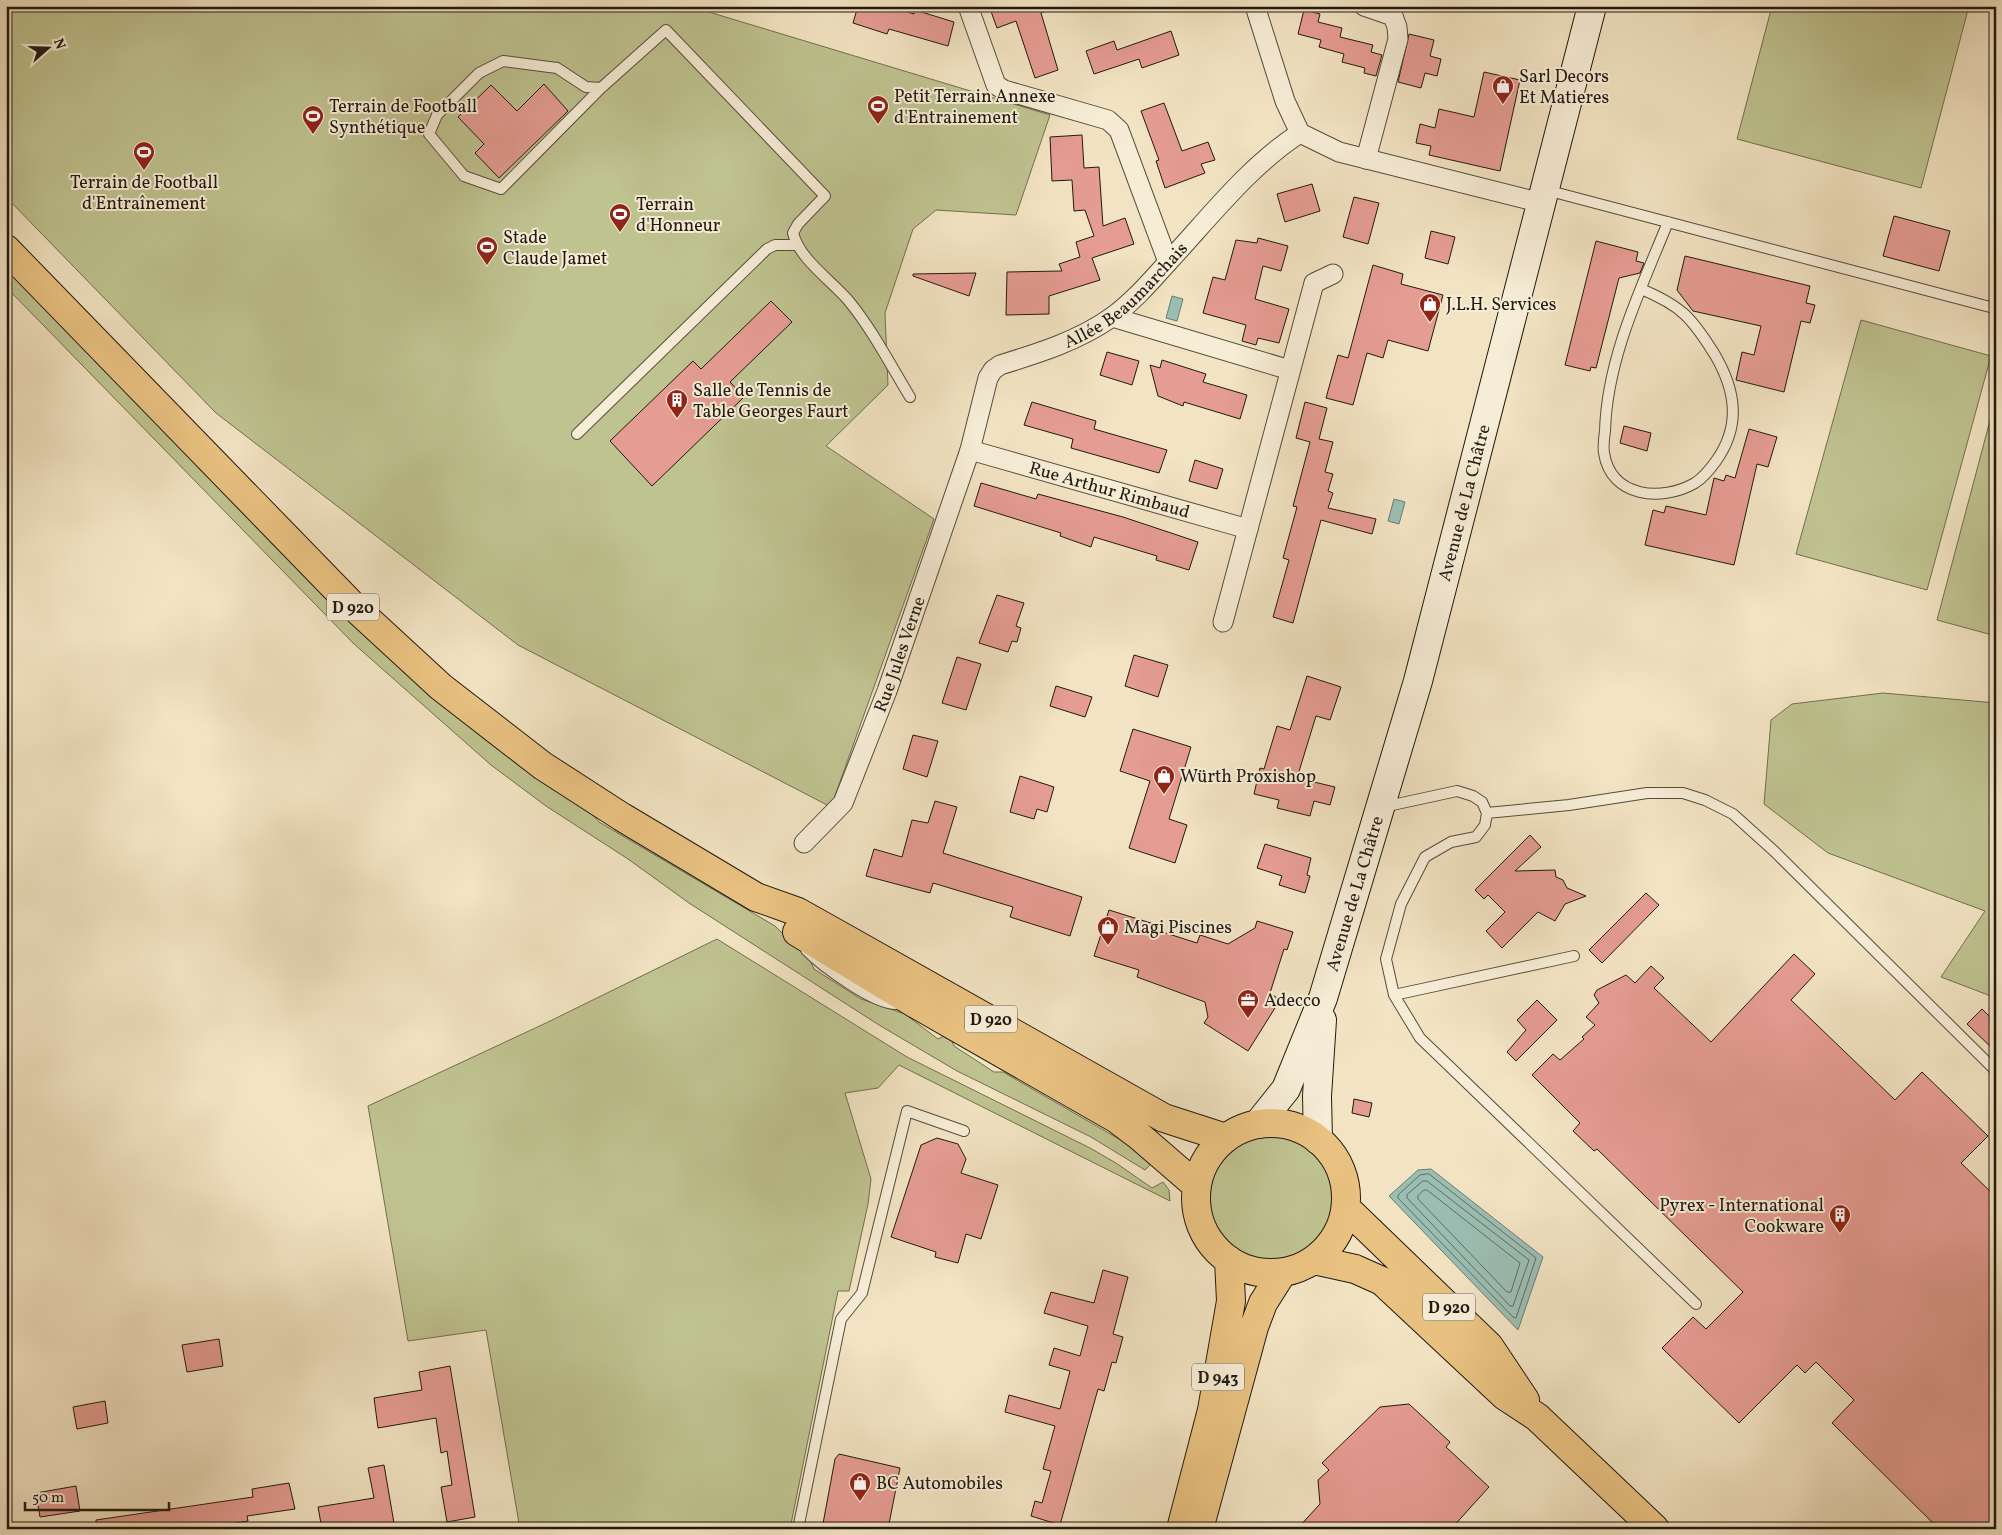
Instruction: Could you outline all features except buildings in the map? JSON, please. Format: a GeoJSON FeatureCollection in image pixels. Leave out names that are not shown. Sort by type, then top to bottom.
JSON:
{"type":"FeatureCollection","features":[{"type":"Feature","properties":{"kind":"main road","name":"Avenue de La Châtre"},"geometry":{"type":"LineString","coordinates":[[1258,1124],[1286,1089],[1323,998],[1380,808],[1418,680],[1592,6]]}},
{"type":"Feature","properties":{"kind":"main road","name":"D 920"},"geometry":{"type":"LineString","coordinates":[[6,249],[345,599],[441,687],[543,766],[622,817],[756,897],[797,932],[911,1001],[1117,1119],[1197,1186]]}},
{"type":"Feature","properties":{"kind":"main road","name":"D 920"},"geometry":{"type":"LineString","coordinates":[[756,897],[798,912],[839,934],[1164,1118],[1226,1138]]}},
{"type":"Feature","properties":{"kind":"main road","name":"Avenue de La Châtre"},"geometry":{"type":"LineString","coordinates":[[1318,1140],[1317,1096],[1323,998]]}},
{"type":"Feature","properties":{"kind":"main road"},"geometry":{"type":"LineString","coordinates":[[1258,1124],[1284,1124],[1298,1128],[1318,1140],[1333,1155],[1342,1173],[1346,1190],[1346,1208],[1337,1234],[1328,1248],[1314,1260],[1300,1268],[1282,1273],[1250,1270],[1230,1260],[1206,1235],[1198,1216],[1197,1186],[1205,1163],[1226,1138],[1237,1131],[1258,1124]]}},
{"type":"Feature","properties":{"kind":"main road","name":"D 920"},"geometry":{"type":"LineString","coordinates":[[1346,1208],[1489,1346],[1537,1418]]}},
{"type":"Feature","properties":{"kind":"main road","name":"D 943"},"geometry":{"type":"LineString","coordinates":[[1181,1529],[1212,1410],[1231,1301],[1230,1260]]}},
{"type":"Feature","properties":{"kind":"main road","name":"D 920"},"geometry":{"type":"LineString","coordinates":[[1314,1260],[1355,1269],[1382,1281],[1505,1396],[1537,1418],[1655,1529]]}},
{"type":"Feature","properties":{"kind":"main road","name":"D 943"},"geometry":{"type":"LineString","coordinates":[[1199,1529],[1254,1327],[1263,1303],[1282,1273]]}},
{"type":"Feature","properties":{"kind":"street"},"geometry":{"type":"LineString","coordinates":[[968,6],[996,85],[1004,90],[1108,120],[1119,130],[1168,262]]}},
{"type":"Feature","properties":{"kind":"street"},"geometry":{"type":"LineString","coordinates":[[1255,6],[1285,101],[1300,133],[1339,152],[1366,159],[1544,196]]}},
{"type":"Feature","properties":{"kind":"street"},"geometry":{"type":"LineString","coordinates":[[1364,6],[1393,16],[1398,27],[1398,39],[1366,159]]}},
{"type":"Feature","properties":{"kind":"street","name":"Allée Beaumarchais"},"geometry":{"type":"LineString","coordinates":[[970,450],[988,378],[993,370],[1000,365],[1053,349],[1089,332],[1112,317],[1140,293],[1263,160],[1300,133]]}},
{"type":"Feature","properties":{"kind":"street"},"geometry":{"type":"LineString","coordinates":[[1223,622],[1314,282],[1333,274]]}},
{"type":"Feature","properties":{"kind":"street"},"geometry":{"type":"LineString","coordinates":[[1112,317],[1290,370]]}},
{"type":"Feature","properties":{"kind":"street","name":"Rue Arthur Rimbaud"},"geometry":{"type":"LineString","coordinates":[[970,450],[1248,529]]}},
{"type":"Feature","properties":{"kind":"street","name":"Rue Jules Verne"},"geometry":{"type":"LineString","coordinates":[[804,843],[843,803],[887,691],[970,450]]}},
{"type":"Feature","properties":{"kind":"lane"},"geometry":{"type":"LineString","coordinates":[[601,88],[586,87],[557,68],[503,61],[479,73],[437,115],[429,134],[464,176],[501,189],[601,88],[666,30],[825,196],[798,224],[793,233],[796,245],[848,300],[876,341],[910,397]]}},
{"type":"Feature","properties":{"kind":"lane"},"geometry":{"type":"LineString","coordinates":[[1544,196],[1668,222],[1990,307]]}},
{"type":"Feature","properties":{"kind":"lane"},"geometry":{"type":"LineString","coordinates":[[1641,289],[1669,301],[1688,316],[1720,365],[1730,390],[1733,408],[1730,434],[1724,449],[1712,467],[1695,482],[1673,491],[1640,493],[1623,487],[1613,475],[1604,454],[1605,405],[1624,331],[1668,222]]}},
{"type":"Feature","properties":{"kind":"lane"},"geometry":{"type":"LineString","coordinates":[[576,434],[767,249],[776,245],[796,245]]}},
{"type":"Feature","properties":{"kind":"lane"},"geometry":{"type":"LineString","coordinates":[[1380,808],[1457,791],[1473,796],[1482,802],[1487,813],[1485,825],[1476,837],[1451,842],[1425,858],[1400,904],[1386,959],[1394,996],[1420,1038],[1696,1304]]}},
{"type":"Feature","properties":{"kind":"lane"},"geometry":{"type":"LineString","coordinates":[[1487,813],[1569,805],[1647,793],[1683,793],[1705,800],[1733,814],[1774,851],[1996,1071]]}},
{"type":"Feature","properties":{"kind":"lane"},"geometry":{"type":"LineString","coordinates":[[1394,996],[1574,956]]}},
{"type":"Feature","properties":{"kind":"lane"},"geometry":{"type":"LineString","coordinates":[[798,1529],[842,1319],[862,1293],[907,1111],[964,1131]]}},
{"type":"Feature","properties":{"kind":"green space","name":"Stade Claude Jamet"},"geometry":{"type":"Polygon","coordinates":[[[6,6],[689,6],[1050,115],[1016,215],[936,210],[913,229],[885,313],[888,385],[826,446],[934,519],[831,807],[518,645],[216,413],[6,197],[6,6]]]}},
{"type":"Feature","properties":{"kind":"green space"},"geometry":{"type":"Polygon","coordinates":[[[1772,6],[1969,6],[1921,188],[1737,139],[1772,6]]]}},
{"type":"Feature","properties":{"kind":"green space"},"geometry":{"type":"Polygon","coordinates":[[[6,267],[381,649],[483,738],[594,816],[599,822],[775,926],[810,960],[814,969],[861,999],[905,1014],[938,1039],[944,1036],[951,1039],[954,1046],[994,1072],[1003,1072],[1119,1139],[1153,1162],[1145,1170],[1091,1137],[957,1071],[879,1025],[689,903],[628,859],[546,806],[491,765],[353,643],[6,287],[6,267]]]}},
{"type":"Feature","properties":{"kind":"green space"},"geometry":{"type":"Polygon","coordinates":[[[1861,320],[1991,356],[1927,590],[1796,554],[1861,320]]]}},
{"type":"Feature","properties":{"kind":"green space"},"geometry":{"type":"Polygon","coordinates":[[[1996,398],[1996,636],[1937,620],[1996,398]]]}},
{"type":"Feature","properties":{"kind":"green space"},"geometry":{"type":"Polygon","coordinates":[[[1883,693],[1996,703],[1996,998],[1941,977],[1985,911],[1828,853],[1764,804],[1771,720],[1792,704],[1883,693]]]}},
{"type":"Feature","properties":{"kind":"green space"},"geometry":{"type":"Polygon","coordinates":[[[717,939],[907,1057],[1090,1148],[1152,1188],[1163,1182],[1169,1190],[1170,1201],[899,1065],[878,1088],[845,1093],[871,1179],[868,1204],[849,1291],[838,1291],[790,1529],[520,1529],[486,1330],[408,1341],[368,1106],[546,1023],[717,939]]]}},
{"type":"Feature","properties":{"kind":"green space"},"geometry":{"type":"Polygon","coordinates":[[[1271,1123],[1300,1129],[1324,1145],[1340,1169],[1346,1198],[1340,1227],[1324,1251],[1300,1267],[1271,1273],[1242,1267],[1218,1251],[1202,1227],[1196,1198],[1202,1169],[1218,1145],[1242,1129],[1271,1123]]]}},
{"type":"Feature","properties":{"kind":"water"},"geometry":{"type":"Polygon","coordinates":[[[1172,296],[1183,299],[1177,321],[1166,318],[1172,296]]]}},
{"type":"Feature","properties":{"kind":"water"},"geometry":{"type":"Polygon","coordinates":[[[1394,499],[1405,502],[1399,524],[1388,521],[1394,499]]]}},
{"type":"Feature","properties":{"kind":"water"},"geometry":{"type":"Polygon","coordinates":[[[1431,1169],[1543,1257],[1518,1330],[1389,1196],[1418,1170],[1431,1169]]]}},
{"type":"Feature","properties":{"kind":"place","name":"Sarl Decors Et Matieres"},"geometry":{"type":"Point","coordinates":[1503,105]}},
{"type":"Feature","properties":{"kind":"place","name":"Petit Terrain Annexe d'Entrainement"},"geometry":{"type":"Point","coordinates":[878,125]}},
{"type":"Feature","properties":{"kind":"place","name":"Terrain de Football Synthétique"},"geometry":{"type":"Point","coordinates":[313,135]}},
{"type":"Feature","properties":{"kind":"place","name":"Terrain de Football d'Entraînement"},"geometry":{"type":"Point","coordinates":[144,171]}},
{"type":"Feature","properties":{"kind":"place","name":"Terrain d'Honneur"},"geometry":{"type":"Point","coordinates":[620,233]}},
{"type":"Feature","properties":{"kind":"place","name":"Stade Claude Jamet"},"geometry":{"type":"Point","coordinates":[487,266]}},
{"type":"Feature","properties":{"kind":"place","name":"J.L.H. Services"},"geometry":{"type":"Point","coordinates":[1430,323]}},
{"type":"Feature","properties":{"kind":"place","name":"Salle de Tennis de Table Georges Faurt"},"geometry":{"type":"Point","coordinates":[677,419]}},
{"type":"Feature","properties":{"kind":"place","name":"Würth Proxishop"},"geometry":{"type":"Point","coordinates":[1164,795]}},
{"type":"Feature","properties":{"kind":"place","name":"Magi Piscines"},"geometry":{"type":"Point","coordinates":[1108,946]}},
{"type":"Feature","properties":{"kind":"place","name":"Adecco"},"geometry":{"type":"Point","coordinates":[1248,1019]}},
{"type":"Feature","properties":{"kind":"place","name":"Pyrex - International Cookware"},"geometry":{"type":"Point","coordinates":[1840,1234]}},
{"type":"Feature","properties":{"kind":"place","name":"BC Automobiles"},"geometry":{"type":"Point","coordinates":[860,1502]}}]}
